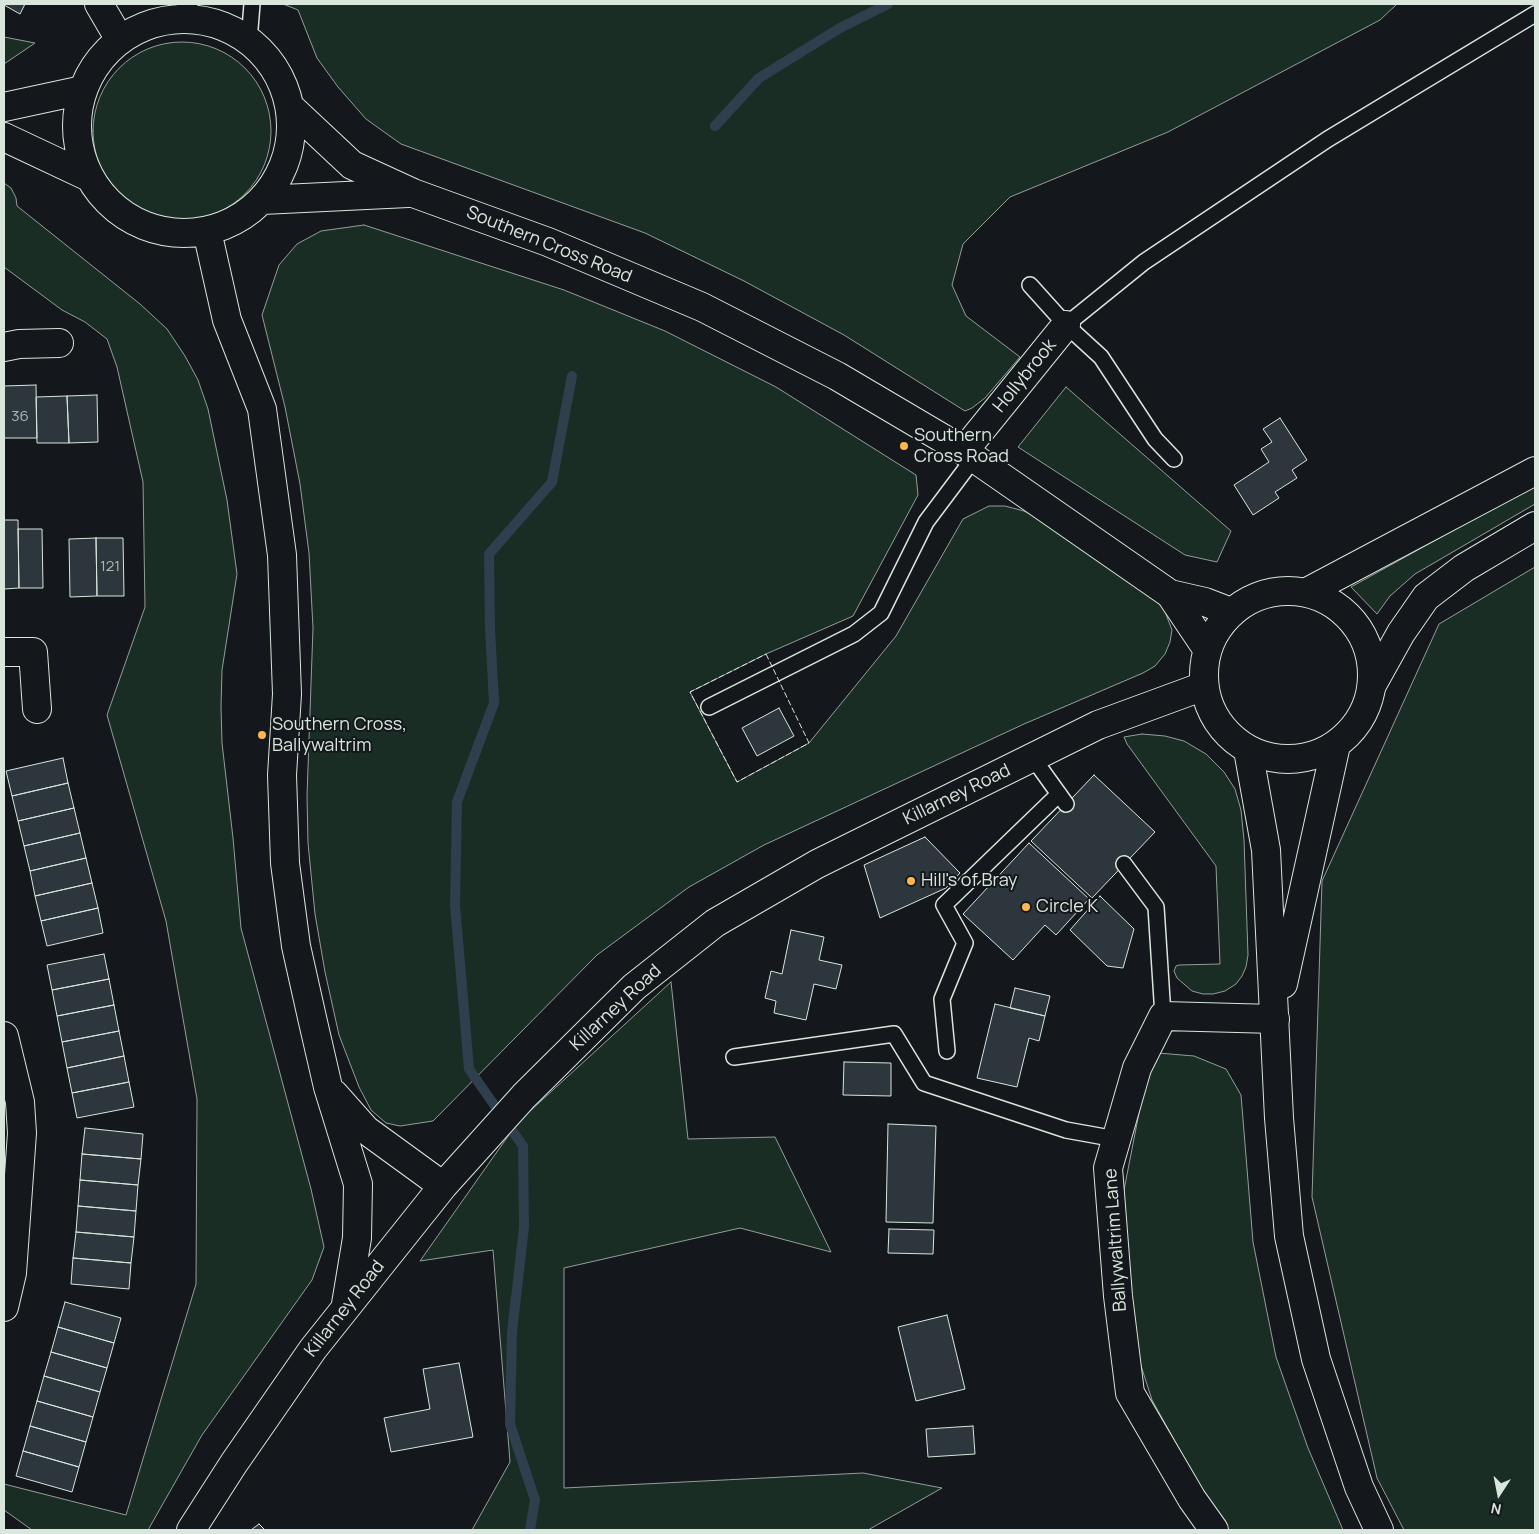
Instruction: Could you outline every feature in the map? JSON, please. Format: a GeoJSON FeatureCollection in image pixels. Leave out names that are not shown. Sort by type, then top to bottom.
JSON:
{"type":"FeatureCollection","features":[{"type":"Feature","properties":{"kind":"main road"},"geometry":{"type":"LineString","coordinates":[[99,4],[120,40]]}},
{"type":"Feature","properties":{"kind":"main road","name":"Southern Cross Road"},"geometry":{"type":"LineString","coordinates":[[181,12],[225,28],[249,41],[268,59],[281,81],[290,106],[291,140],[281,172],[262,200],[237,219],[207,231],[172,233],[138,222],[110,204],[89,177],[79,149],[76,119],[83,90],[98,62],[120,40],[144,26],[181,12]]}},
{"type":"Feature","properties":{"kind":"main road"},"geometry":{"type":"LineString","coordinates":[[4,107],[83,90]]}},
{"type":"Feature","properties":{"kind":"main road","name":"Southern Cross Road"},"geometry":{"type":"LineString","coordinates":[[290,106],[352,165],[414,193],[548,242],[702,307],[837,376],[969,454],[1170,594]]}},
{"type":"Feature","properties":{"kind":"main road","name":"Southern Cross Road"},"geometry":{"type":"LineString","coordinates":[[4,138],[89,177]]}},
{"type":"Feature","properties":{"kind":"main road","name":"Southern Cross Road"},"geometry":{"type":"LineString","coordinates":[[262,200],[414,193]]}},
{"type":"Feature","properties":{"kind":"main road"},"geometry":{"type":"LineString","coordinates":[[207,231],[227,320],[262,409],[282,555],[287,694],[282,775],[285,863],[296,946],[328,1087],[358,1184],[357,1238],[345,1308]]}},
{"type":"Feature","properties":{"kind":"main road","name":"Hollybrook"},"geometry":{"type":"LineString","coordinates":[[969,454],[1066,324]]}},
{"type":"Feature","properties":{"kind":"main road"},"geometry":{"type":"LineString","coordinates":[[4,347],[19,344],[59,343]]}},
{"type":"Feature","properties":{"kind":"main road"},"geometry":{"type":"LineString","coordinates":[[1306,592],[1535,471]]}},
{"type":"Feature","properties":{"kind":"main road"},"geometry":{"type":"LineString","coordinates":[[1372,685],[1401,633],[1426,597],[1464,568],[1535,526]]}},
{"type":"Feature","properties":{"kind":"main road"},"geometry":{"type":"LineString","coordinates":[[1287,590],[1306,592],[1325,598],[1342,609],[1352,620],[1361,632],[1371,658],[1372,685],[1368,703],[1360,720],[1336,745],[1310,756],[1282,759],[1248,750],[1229,736],[1215,717],[1208,702],[1203,670],[1207,649],[1216,629],[1231,612],[1248,600],[1268,592],[1287,590]]}},
{"type":"Feature","properties":{"kind":"main road"},"geometry":{"type":"LineString","coordinates":[[1170,594],[1205,602],[1231,612]]}},
{"type":"Feature","properties":{"kind":"main road"},"geometry":{"type":"LineString","coordinates":[[1170,594],[1207,649]]}},
{"type":"Feature","properties":{"kind":"main road"},"geometry":{"type":"LineString","coordinates":[[4,652],[33,652],[37,709]]}},
{"type":"Feature","properties":{"kind":"main road","name":"Killarney Road"},"geometry":{"type":"LineString","coordinates":[[191,1530],[234,1463],[296,1373],[345,1308],[443,1186],[524,1096],[634,987],[715,923],[817,864],[1098,725],[1204,686]]}},
{"type":"Feature","properties":{"kind":"main road"},"geometry":{"type":"LineString","coordinates":[[1275,1019],[1336,745]]}},
{"type":"Feature","properties":{"kind":"main road"},"geometry":{"type":"LineString","coordinates":[[1248,750],[1266,850],[1279,1118],[1289,1236],[1316,1359],[1359,1487],[1379,1530]]}},
{"type":"Feature","properties":{"kind":"main road"},"geometry":{"type":"LineString","coordinates":[[1163,1016],[1275,1019]]}},
{"type":"Feature","properties":{"kind":"main road","name":"Ballywaltrim Lane"},"geometry":{"type":"LineString","coordinates":[[1163,1016],[1137,1068],[1108,1168],[1118,1296],[1130,1393],[1192,1499],[1214,1530]]}},
{"type":"Feature","properties":{"kind":"main road"},"geometry":{"type":"LineString","coordinates":[[4,1036],[20,1102],[22,1133],[12,1273],[4,1307]]}},
{"type":"Feature","properties":{"kind":"main road"},"geometry":{"type":"LineString","coordinates":[[328,1087],[366,1130],[443,1186]]}},
{"type":"Feature","properties":{"kind":"lane"},"geometry":{"type":"LineString","coordinates":[[249,41],[252,4]]}},
{"type":"Feature","properties":{"kind":"lane"},"geometry":{"type":"LineString","coordinates":[[1066,324],[1144,262],[1328,139],[1535,14]]}},
{"type":"Feature","properties":{"kind":"lane"},"geometry":{"type":"LineString","coordinates":[[1030,285],[1066,324],[1101,357],[1156,439],[1174,459]]}},
{"type":"Feature","properties":{"kind":"lane"},"geometry":{"type":"LineString","coordinates":[[709,707],[854,634],[881,613],[926,522],[969,454]]}},
{"type":"Feature","properties":{"kind":"lane"},"geometry":{"type":"LineString","coordinates":[[947,1051],[942,999],[965,943],[944,905],[1063,799],[1033,758]]}},
{"type":"Feature","properties":{"kind":"lane"},"geometry":{"type":"LineString","coordinates":[[1124,864],[1156,907],[1163,1016]]}},
{"type":"Feature","properties":{"kind":"lane"},"geometry":{"type":"LineString","coordinates":[[734,1057],[894,1034],[924,1082],[1066,1130],[1116,1139]]}},
{"type":"Feature","properties":{"kind":"green space"},"geometry":{"type":"Polygon","coordinates":[[[283,4],[1397,4],[1380,20],[1168,132],[1010,197],[963,244],[952,285],[966,316],[1020,357],[985,398],[965,411],[844,335],[744,281],[645,233],[401,144],[366,119],[338,87],[317,58],[298,10],[283,4]]]}},
{"type":"Feature","properties":{"kind":"green space"},"geometry":{"type":"Polygon","coordinates":[[[4,37],[35,43],[4,64],[4,37]]]}},
{"type":"Feature","properties":{"kind":"green space"},"geometry":{"type":"Polygon","coordinates":[[[173,42],[191,42],[216,49],[231,57],[245,68],[256,82],[264,97],[271,122],[271,140],[264,165],[256,180],[245,194],[231,205],[208,216],[191,220],[173,220],[156,216],[140,209],[126,200],[113,187],[97,157],[93,140],[93,122],[97,105],[104,89],[113,75],[126,62],[156,46],[173,42]]]}},
{"type":"Feature","properties":{"kind":"green space"},"geometry":{"type":"Polygon","coordinates":[[[4,183],[11,188],[16,198],[17,206],[140,304],[167,329],[198,380],[208,409],[227,500],[237,574],[222,670],[221,707],[222,743],[241,928],[311,1189],[324,1247],[312,1280],[202,1435],[148,1530],[32,1530],[4,1510],[4,1484],[126,1515],[196,1284],[197,1099],[166,921],[107,715],[145,607],[143,482],[117,367],[107,339],[85,322],[62,310],[4,267],[4,183]]]}},
{"type":"Feature","properties":{"kind":"green space"},"geometry":{"type":"Polygon","coordinates":[[[364,225],[564,290],[665,331],[776,387],[916,475],[918,495],[853,616],[766,654],[690,692],[737,782],[809,743],[896,636],[963,519],[989,506],[1005,506],[1024,511],[1060,529],[1155,596],[1164,609],[1172,630],[1165,654],[1155,666],[1143,673],[1024,724],[764,845],[689,887],[597,955],[433,1121],[400,1126],[386,1123],[371,1110],[359,1087],[339,1035],[315,914],[308,843],[307,796],[313,628],[309,553],[300,484],[285,407],[262,315],[279,265],[297,244],[321,231],[364,225]]]}},
{"type":"Feature","properties":{"kind":"green space"},"geometry":{"type":"Polygon","coordinates":[[[1066,387],[1231,531],[1217,562],[1185,555],[1018,447],[1066,387]]]}},
{"type":"Feature","properties":{"kind":"green space"},"geometry":{"type":"Polygon","coordinates":[[[1535,485],[1535,504],[1415,574],[1390,596],[1377,614],[1351,587],[1535,485]]]}},
{"type":"Feature","properties":{"kind":"green space"},"geometry":{"type":"Polygon","coordinates":[[[1535,567],[1535,1530],[1404,1530],[1377,1478],[1312,1197],[1322,881],[1439,624],[1535,567]]]}},
{"type":"Feature","properties":{"kind":"green space"},"geometry":{"type":"Polygon","coordinates":[[[1142,734],[1165,736],[1184,741],[1206,754],[1224,772],[1235,789],[1241,810],[1244,840],[1248,955],[1242,976],[1236,984],[1225,991],[1203,994],[1192,991],[1177,978],[1174,971],[1176,966],[1179,965],[1220,964],[1216,866],[1127,744],[1124,737],[1142,734]]]}},
{"type":"Feature","properties":{"kind":"green space"},"geometry":{"type":"Polygon","coordinates":[[[671,982],[688,1139],[775,1137],[831,1252],[740,1228],[564,1268],[564,1488],[863,1473],[942,1488],[868,1530],[472,1530],[510,1462],[493,1250],[420,1261],[518,1122],[671,982]]]}},
{"type":"Feature","properties":{"kind":"green space"},"geometry":{"type":"Polygon","coordinates":[[[1158,1053],[1194,1056],[1226,1069],[1241,1095],[1253,1242],[1276,1357],[1308,1448],[1343,1530],[1229,1530],[1211,1506],[1152,1400],[1135,1347],[1123,1195],[1148,1067],[1158,1053]]]}},
{"type":"Feature","properties":{"kind":"building"},"geometry":{"type":"Polygon","coordinates":[[[4,4],[25,4],[20,14],[4,4]]]}},
{"type":"Feature","properties":{"kind":"building"},"geometry":{"type":"Polygon","coordinates":[[[36,385],[37,438],[4,438],[4,386],[36,385]]]}},
{"type":"Feature","properties":{"kind":"building"},"geometry":{"type":"Polygon","coordinates":[[[97,395],[98,442],[69,443],[67,396],[97,395]]]}},
{"type":"Feature","properties":{"kind":"building"},"geometry":{"type":"Polygon","coordinates":[[[67,396],[69,443],[37,443],[36,397],[67,396]]]}},
{"type":"Feature","properties":{"kind":"building"},"geometry":{"type":"Polygon","coordinates":[[[1280,418],[1307,460],[1292,470],[1297,478],[1275,492],[1279,498],[1253,515],[1234,485],[1269,462],[1261,449],[1272,442],[1263,429],[1280,418]]]}},
{"type":"Feature","properties":{"kind":"building"},"geometry":{"type":"Polygon","coordinates":[[[4,520],[18,520],[19,588],[4,589],[4,520]]]}},
{"type":"Feature","properties":{"kind":"building"},"geometry":{"type":"Polygon","coordinates":[[[18,529],[42,529],[43,588],[19,588],[18,529]]]}},
{"type":"Feature","properties":{"kind":"building"},"geometry":{"type":"Polygon","coordinates":[[[96,538],[97,596],[70,597],[69,539],[96,538]]]}},
{"type":"Feature","properties":{"kind":"building"},"geometry":{"type":"Polygon","coordinates":[[[96,538],[123,538],[124,596],[97,596],[96,538]]]}},
{"type":"Feature","properties":{"kind":"building"},"geometry":{"type":"Polygon","coordinates":[[[779,708],[794,736],[757,756],[742,728],[779,708]]]}},
{"type":"Feature","properties":{"kind":"building"},"geometry":{"type":"Polygon","coordinates":[[[63,758],[68,783],[12,796],[6,771],[63,758]]]}},
{"type":"Feature","properties":{"kind":"building"},"geometry":{"type":"Polygon","coordinates":[[[1094,775],[1155,832],[1092,898],[1031,841],[1094,775]]]}},
{"type":"Feature","properties":{"kind":"building"},"geometry":{"type":"Polygon","coordinates":[[[68,783],[74,808],[18,821],[12,796],[68,783]]]}},
{"type":"Feature","properties":{"kind":"building"},"geometry":{"type":"Polygon","coordinates":[[[74,808],[80,833],[24,846],[18,821],[74,808]]]}},
{"type":"Feature","properties":{"kind":"building"},"geometry":{"type":"Polygon","coordinates":[[[80,833],[86,858],[30,871],[24,846],[80,833]]]}},
{"type":"Feature","properties":{"kind":"building","name":"Hill's of Bray"},"geometry":{"type":"Polygon","coordinates":[[[925,837],[960,873],[946,888],[880,918],[864,865],[925,837]]]}},
{"type":"Feature","properties":{"kind":"building","name":"Circle K"},"geometry":{"type":"Polygon","coordinates":[[[1029,843],[1089,899],[1056,935],[1045,925],[1013,960],[963,914],[1029,843]]]}},
{"type":"Feature","properties":{"kind":"building"},"geometry":{"type":"Polygon","coordinates":[[[86,858],[92,883],[35,896],[30,871],[86,858]]]}},
{"type":"Feature","properties":{"kind":"building"},"geometry":{"type":"Polygon","coordinates":[[[92,883],[98,908],[41,921],[35,896],[92,883]]]}},
{"type":"Feature","properties":{"kind":"building"},"geometry":{"type":"Polygon","coordinates":[[[1100,896],[1134,929],[1123,968],[1107,966],[1070,930],[1100,896]]]}},
{"type":"Feature","properties":{"kind":"building"},"geometry":{"type":"Polygon","coordinates":[[[98,908],[103,933],[47,946],[41,921],[98,908]]]}},
{"type":"Feature","properties":{"kind":"building"},"geometry":{"type":"Polygon","coordinates":[[[791,930],[824,937],[819,960],[842,965],[836,989],[814,984],[806,1020],[774,1013],[776,1001],[765,998],[771,971],[782,974],[791,930]]]}},
{"type":"Feature","properties":{"kind":"building"},"geometry":{"type":"Polygon","coordinates":[[[104,954],[109,979],[52,990],[47,965],[104,954]]]}},
{"type":"Feature","properties":{"kind":"building"},"geometry":{"type":"Polygon","coordinates":[[[109,979],[114,1005],[57,1016],[52,990],[109,979]]]}},
{"type":"Feature","properties":{"kind":"building"},"geometry":{"type":"Polygon","coordinates":[[[1015,988],[1050,996],[1045,1016],[1010,1008],[1015,988]]]}},
{"type":"Feature","properties":{"kind":"building"},"geometry":{"type":"Polygon","coordinates":[[[995,1004],[1045,1016],[1039,1041],[1029,1038],[1017,1087],[977,1078],[995,1004]]]}},
{"type":"Feature","properties":{"kind":"building"},"geometry":{"type":"Polygon","coordinates":[[[114,1005],[119,1031],[62,1042],[57,1016],[114,1005]]]}},
{"type":"Feature","properties":{"kind":"building"},"geometry":{"type":"Polygon","coordinates":[[[119,1031],[124,1056],[67,1068],[62,1042],[119,1031]]]}},
{"type":"Feature","properties":{"kind":"building"},"geometry":{"type":"Polygon","coordinates":[[[124,1056],[129,1082],[72,1093],[67,1068],[124,1056]]]}},
{"type":"Feature","properties":{"kind":"building"},"geometry":{"type":"Polygon","coordinates":[[[844,1062],[891,1063],[891,1096],[843,1095],[844,1062]]]}},
{"type":"Feature","properties":{"kind":"building"},"geometry":{"type":"Polygon","coordinates":[[[129,1082],[134,1107],[77,1118],[72,1093],[129,1082]]]}},
{"type":"Feature","properties":{"kind":"building"},"geometry":{"type":"Polygon","coordinates":[[[888,1124],[936,1126],[933,1223],[886,1222],[888,1124]]]}},
{"type":"Feature","properties":{"kind":"building"},"geometry":{"type":"Polygon","coordinates":[[[85,1128],[143,1134],[141,1159],[82,1154],[85,1128]]]}},
{"type":"Feature","properties":{"kind":"building"},"geometry":{"type":"Polygon","coordinates":[[[82,1154],[141,1159],[138,1185],[80,1180],[82,1154]]]}},
{"type":"Feature","properties":{"kind":"building"},"geometry":{"type":"Polygon","coordinates":[[[80,1180],[138,1185],[136,1211],[78,1206],[80,1180]]]}},
{"type":"Feature","properties":{"kind":"building"},"geometry":{"type":"Polygon","coordinates":[[[78,1206],[136,1211],[134,1237],[76,1232],[78,1206]]]}},
{"type":"Feature","properties":{"kind":"building"},"geometry":{"type":"Polygon","coordinates":[[[889,1229],[934,1230],[933,1254],[888,1253],[889,1229]]]}},
{"type":"Feature","properties":{"kind":"building"},"geometry":{"type":"Polygon","coordinates":[[[76,1232],[134,1237],[131,1263],[73,1258],[76,1232]]]}},
{"type":"Feature","properties":{"kind":"building"},"geometry":{"type":"Polygon","coordinates":[[[73,1258],[131,1263],[129,1289],[71,1284],[73,1258]]]}},
{"type":"Feature","properties":{"kind":"building"},"geometry":{"type":"Polygon","coordinates":[[[65,1302],[121,1318],[114,1343],[58,1327],[65,1302]]]}},
{"type":"Feature","properties":{"kind":"building"},"geometry":{"type":"Polygon","coordinates":[[[947,1315],[965,1389],[916,1401],[898,1327],[947,1315]]]}},
{"type":"Feature","properties":{"kind":"building"},"geometry":{"type":"Polygon","coordinates":[[[58,1327],[114,1343],[107,1368],[51,1352],[58,1327]]]}},
{"type":"Feature","properties":{"kind":"building"},"geometry":{"type":"Polygon","coordinates":[[[51,1352],[107,1368],[100,1392],[44,1376],[51,1352]]]}},
{"type":"Feature","properties":{"kind":"building"},"geometry":{"type":"Polygon","coordinates":[[[459,1363],[473,1437],[391,1452],[384,1418],[430,1409],[423,1369],[459,1363]]]}},
{"type":"Feature","properties":{"kind":"building"},"geometry":{"type":"Polygon","coordinates":[[[44,1376],[100,1392],[93,1417],[37,1401],[44,1376]]]}},
{"type":"Feature","properties":{"kind":"building"},"geometry":{"type":"Polygon","coordinates":[[[37,1401],[93,1417],[86,1442],[30,1426],[37,1401]]]}},
{"type":"Feature","properties":{"kind":"building"},"geometry":{"type":"Polygon","coordinates":[[[30,1426],[86,1442],[79,1467],[23,1451],[30,1426]]]}},
{"type":"Feature","properties":{"kind":"building"},"geometry":{"type":"Polygon","coordinates":[[[973,1426],[975,1454],[928,1457],[926,1429],[973,1426]]]}},
{"type":"Feature","properties":{"kind":"building"},"geometry":{"type":"Polygon","coordinates":[[[23,1451],[79,1467],[72,1492],[16,1476],[23,1451]]]}},
{"type":"Feature","properties":{"kind":"building"},"geometry":{"type":"Polygon","coordinates":[[[259,1524],[265,1530],[251,1530],[259,1524]]]}},
{"type":"Feature","properties":{"kind":"waterway"},"geometry":{"type":"LineString","coordinates":[[715,126],[759,78],[840,28],[888,4]]}},
{"type":"Feature","properties":{"kind":"waterway"},"geometry":{"type":"LineString","coordinates":[[530,1530],[535,1500],[510,1424],[512,1332],[524,1227],[523,1146],[469,1069],[455,905],[457,802],[494,703],[490,629],[489,554],[552,482],[572,376]]}},
{"type":"Feature","properties":{"kind":"fence"},"geometry":{"type":"LineString","coordinates":[[766,654],[809,743],[737,782],[690,692],[766,654]]}},
{"type":"Feature","properties":{"kind":"place","name":"Southern Cross Road"},"geometry":{"type":"Point","coordinates":[904,446]}},
{"type":"Feature","properties":{"kind":"place","name":"Southern Cross, Ballywaltrim"},"geometry":{"type":"Point","coordinates":[262,735]}},
{"type":"Feature","properties":{"kind":"place","name":"Hill's of Bray"},"geometry":{"type":"Point","coordinates":[911,881]}},
{"type":"Feature","properties":{"kind":"place","name":"Circle K"},"geometry":{"type":"Point","coordinates":[1026,907]}}]}
